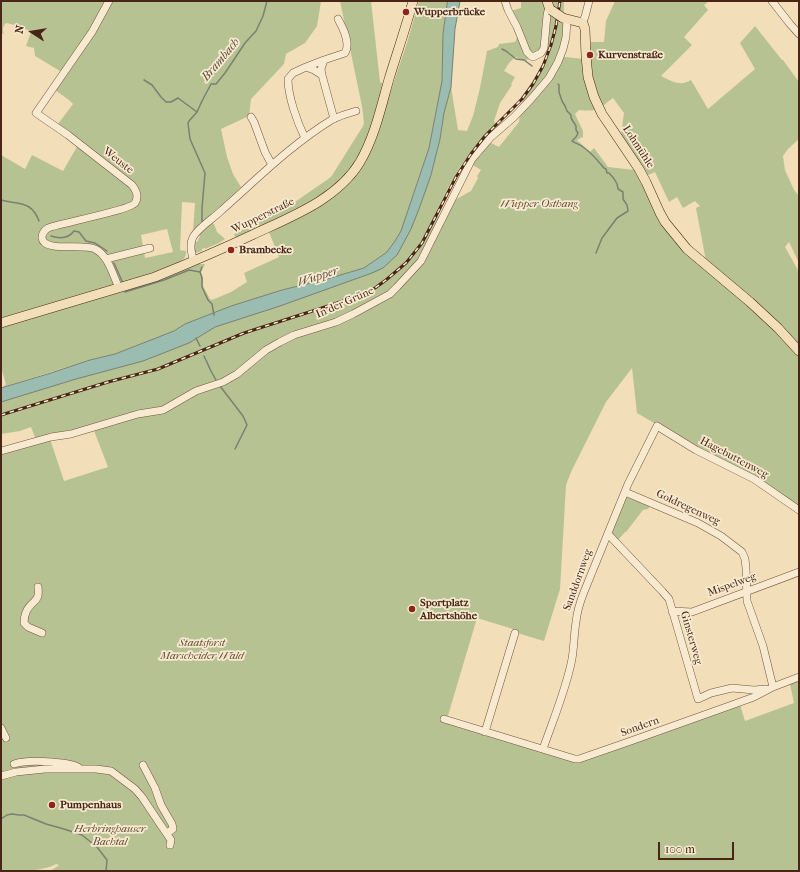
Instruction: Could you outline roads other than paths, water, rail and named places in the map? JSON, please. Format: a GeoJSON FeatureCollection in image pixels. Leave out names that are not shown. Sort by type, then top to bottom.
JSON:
{"type":"FeatureCollection","features":[{"type":"Feature","properties":{"kind":"main road","name":"Wupperstraße"},"geometry":{"type":"LineString","coordinates":[[1,323],[155,277],[235,243],[302,211],[329,194],[346,180],[360,162],[372,139],[413,1]]}},
{"type":"Feature","properties":{"kind":"main road"},"geometry":{"type":"LineString","coordinates":[[549,6],[565,19],[582,22]]}},
{"type":"Feature","properties":{"kind":"main road","name":"Lohmühle"},"geometry":{"type":"LineString","coordinates":[[582,22],[585,29],[588,77],[594,97],[602,114],[639,169],[665,222],[687,249],[750,302],[778,328],[799,351]]}},
{"type":"Feature","properties":{"kind":"street","name":"Weuste"},"geometry":{"type":"LineString","coordinates":[[109,1],[92,32],[36,113],[68,135],[132,185],[135,189],[137,196],[132,205],[120,210],[48,228],[44,230],[42,237],[43,241],[47,244],[57,246],[89,247],[95,249],[106,259],[119,288]]}},
{"type":"Feature","properties":{"kind":"street"},"geometry":{"type":"LineString","coordinates":[[505,1],[528,52],[533,57],[541,53],[544,48],[546,15],[549,6]]}},
{"type":"Feature","properties":{"kind":"street"},"geometry":{"type":"LineString","coordinates":[[581,1],[588,5],[582,22]]}},
{"type":"Feature","properties":{"kind":"street"},"geometry":{"type":"LineString","coordinates":[[772,1],[799,34]]}},
{"type":"Feature","properties":{"kind":"street"},"geometry":{"type":"LineString","coordinates":[[305,138],[291,100],[288,79],[293,73],[306,67],[345,53],[348,44],[343,28],[338,19]]}},
{"type":"Feature","properties":{"kind":"street","name":"In der Grüne"},"geometry":{"type":"LineString","coordinates":[[1,450],[50,437],[71,434],[138,414],[163,410],[196,391],[223,382],[237,374],[266,350],[280,342],[294,335],[353,314],[390,294],[420,261],[472,159],[491,137],[514,117],[549,78],[560,58],[563,49],[566,37],[565,19]]}},
{"type":"Feature","properties":{"kind":"street"},"geometry":{"type":"LineString","coordinates":[[324,60],[322,65],[322,76],[334,119]]}},
{"type":"Feature","properties":{"kind":"street"},"geometry":{"type":"LineString","coordinates":[[306,67],[314,70],[322,76]]}},
{"type":"Feature","properties":{"kind":"street"},"geometry":{"type":"LineString","coordinates":[[194,261],[191,253],[191,246],[194,236],[202,228],[272,165],[305,138],[334,119],[356,111]]}},
{"type":"Feature","properties":{"kind":"street"},"geometry":{"type":"LineString","coordinates":[[250,117],[254,122],[265,152],[272,165]]}},
{"type":"Feature","properties":{"kind":"street"},"geometry":{"type":"LineString","coordinates":[[106,259],[150,248]]}},
{"type":"Feature","properties":{"kind":"street","name":"Sanddornweg"},"geometry":{"type":"LineString","coordinates":[[543,749],[568,674],[572,658],[579,606],[628,484],[657,426]]}},
{"type":"Feature","properties":{"kind":"street","name":"Hagebuttenweg"},"geometry":{"type":"LineString","coordinates":[[657,426],[696,450],[754,479],[799,510]]}},
{"type":"Feature","properties":{"kind":"street","name":"Goldregenweg"},"geometry":{"type":"LineString","coordinates":[[625,492],[698,523],[721,536],[742,552],[746,563],[747,601],[763,646],[771,688]]}},
{"type":"Feature","properties":{"kind":"street","name":"Ginsterweg"},"geometry":{"type":"LineString","coordinates":[[608,534],[669,599],[698,699],[711,693],[732,688],[754,690],[771,688]]}},
{"type":"Feature","properties":{"kind":"street","name":"Mispelweg"},"geometry":{"type":"LineString","coordinates":[[672,611],[692,612],[799,572]]}},
{"type":"Feature","properties":{"kind":"street"},"geometry":{"type":"LineString","coordinates":[[38,587],[38,599],[27,610],[24,617],[24,623],[28,627],[42,633]]}},
{"type":"Feature","properties":{"kind":"street"},"geometry":{"type":"LineString","coordinates":[[485,732],[514,633]]}},
{"type":"Feature","properties":{"kind":"street","name":"Sondern"},"geometry":{"type":"LineString","coordinates":[[444,719],[575,759],[584,758],[754,697],[771,688],[799,677]]}},
{"type":"Feature","properties":{"kind":"street"},"geometry":{"type":"LineString","coordinates":[[1,728],[6,738]]}},
{"type":"Feature","properties":{"kind":"street"},"geometry":{"type":"LineString","coordinates":[[14,764],[24,761],[60,763],[75,765],[79,769]]}},
{"type":"Feature","properties":{"kind":"street"},"geometry":{"type":"LineString","coordinates":[[143,765],[155,788],[161,805],[172,824],[173,829],[167,834]]}},
{"type":"Feature","properties":{"kind":"street"},"geometry":{"type":"LineString","coordinates":[[1,776],[16,772],[45,769],[111,771],[142,796],[171,840],[170,845]]}},
{"type":"Feature","properties":{"kind":"water"},"geometry":{"type":"Polygon","coordinates":[[[448,1],[460,1],[455,29],[451,87],[444,113],[440,139],[431,175],[411,229],[397,255],[383,268],[280,306],[215,327],[189,343],[143,361],[76,379],[1,402],[1,388],[90,360],[115,354],[174,331],[185,324],[231,306],[282,290],[364,268],[387,252],[401,231],[429,148],[442,81],[443,34],[448,1]]]}},
{"type":"Feature","properties":{"kind":"waterway","name":"Brambach"},"geometry":{"type":"LineString","coordinates":[[202,223],[205,173],[190,139],[188,123],[197,112],[211,84],[216,84],[245,43],[256,31],[263,16],[267,1]]}},
{"type":"Feature","properties":{"kind":"waterway"},"geometry":{"type":"LineString","coordinates":[[502,49],[516,59],[524,60],[532,66]]}},
{"type":"Feature","properties":{"kind":"waterway"},"geometry":{"type":"LineString","coordinates":[[144,80],[152,85],[166,102],[171,102],[178,98],[197,112]]}},
{"type":"Feature","properties":{"kind":"waterway"},"geometry":{"type":"LineString","coordinates":[[558,84],[562,101],[567,111],[571,115],[578,133],[572,141],[586,149],[606,169],[607,173],[609,173],[615,181],[618,189],[623,192],[623,199],[627,205],[628,211],[617,218],[602,238],[596,253]]}},
{"type":"Feature","properties":{"kind":"waterway"},"geometry":{"type":"LineString","coordinates":[[1,200],[28,206],[36,214],[39,221]]}},
{"type":"Feature","properties":{"kind":"waterway"},"geometry":{"type":"LineString","coordinates":[[51,236],[64,238],[72,234],[74,231],[79,232],[86,241],[95,243],[107,251]]}},
{"type":"Feature","properties":{"kind":"waterway"},"geometry":{"type":"LineString","coordinates":[[114,263],[122,281]]}},
{"type":"Feature","properties":{"kind":"waterway","name":"Brambach"},"geometry":{"type":"LineString","coordinates":[[202,267],[200,272],[202,287],[208,300],[212,304],[214,315]]}},
{"type":"Feature","properties":{"kind":"waterway"},"geometry":{"type":"LineString","coordinates":[[125,292],[164,280],[189,270],[200,272]]}},
{"type":"Feature","properties":{"kind":"waterway"},"geometry":{"type":"LineString","coordinates":[[196,338],[200,346]]}},
{"type":"Feature","properties":{"kind":"waterway"},"geometry":{"type":"LineString","coordinates":[[204,356],[216,380]]}},
{"type":"Feature","properties":{"kind":"waterway"},"geometry":{"type":"LineString","coordinates":[[220,386],[243,416],[247,425],[235,449]]}},
{"type":"Feature","properties":{"kind":"waterway"},"geometry":{"type":"LineString","coordinates":[[1,819],[12,814],[24,815],[46,824],[82,835],[97,847],[107,860],[106,871]]}},
{"type":"Feature","properties":{"kind":"railway"},"geometry":{"type":"LineString","coordinates":[[1,415],[108,382],[158,369],[244,333],[356,297],[375,288],[386,280],[406,263],[422,243],[456,177],[471,154],[485,136],[522,99],[533,84],[543,66],[551,45],[560,1]]}},
{"type":"Feature","properties":{"kind":"place","name":"Wupperbrücke"},"geometry":{"type":"Point","coordinates":[406,12]}},
{"type":"Feature","properties":{"kind":"place","name":"Kurvenstraße"},"geometry":{"type":"Point","coordinates":[590,55]}},
{"type":"Feature","properties":{"kind":"place","name":"Brambecke"},"geometry":{"type":"Point","coordinates":[231,250]}},
{"type":"Feature","properties":{"kind":"place","name":"Sportplatz Albertshöhe"},"geometry":{"type":"Point","coordinates":[412,609]}},
{"type":"Feature","properties":{"kind":"place","name":"Pumpenhaus"},"geometry":{"type":"Point","coordinates":[52,805]}},
{"type":"Feature","properties":{"kind":"park label","name":"Wupper Osthang"},"geometry":{"type":"Point","coordinates":[539,204]}},
{"type":"Feature","properties":{"kind":"park label","name":"Staatsforst Marscheider Wald"},"geometry":{"type":"Point","coordinates":[202,649]}},
{"type":"Feature","properties":{"kind":"park label","name":"Herbringhauser Bachtal"},"geometry":{"type":"Point","coordinates":[110,835]}},
{"type":"Feature","properties":{"kind":"water label","name":"Wupper"},"geometry":{"type":"Point","coordinates":[318,277]}}]}
